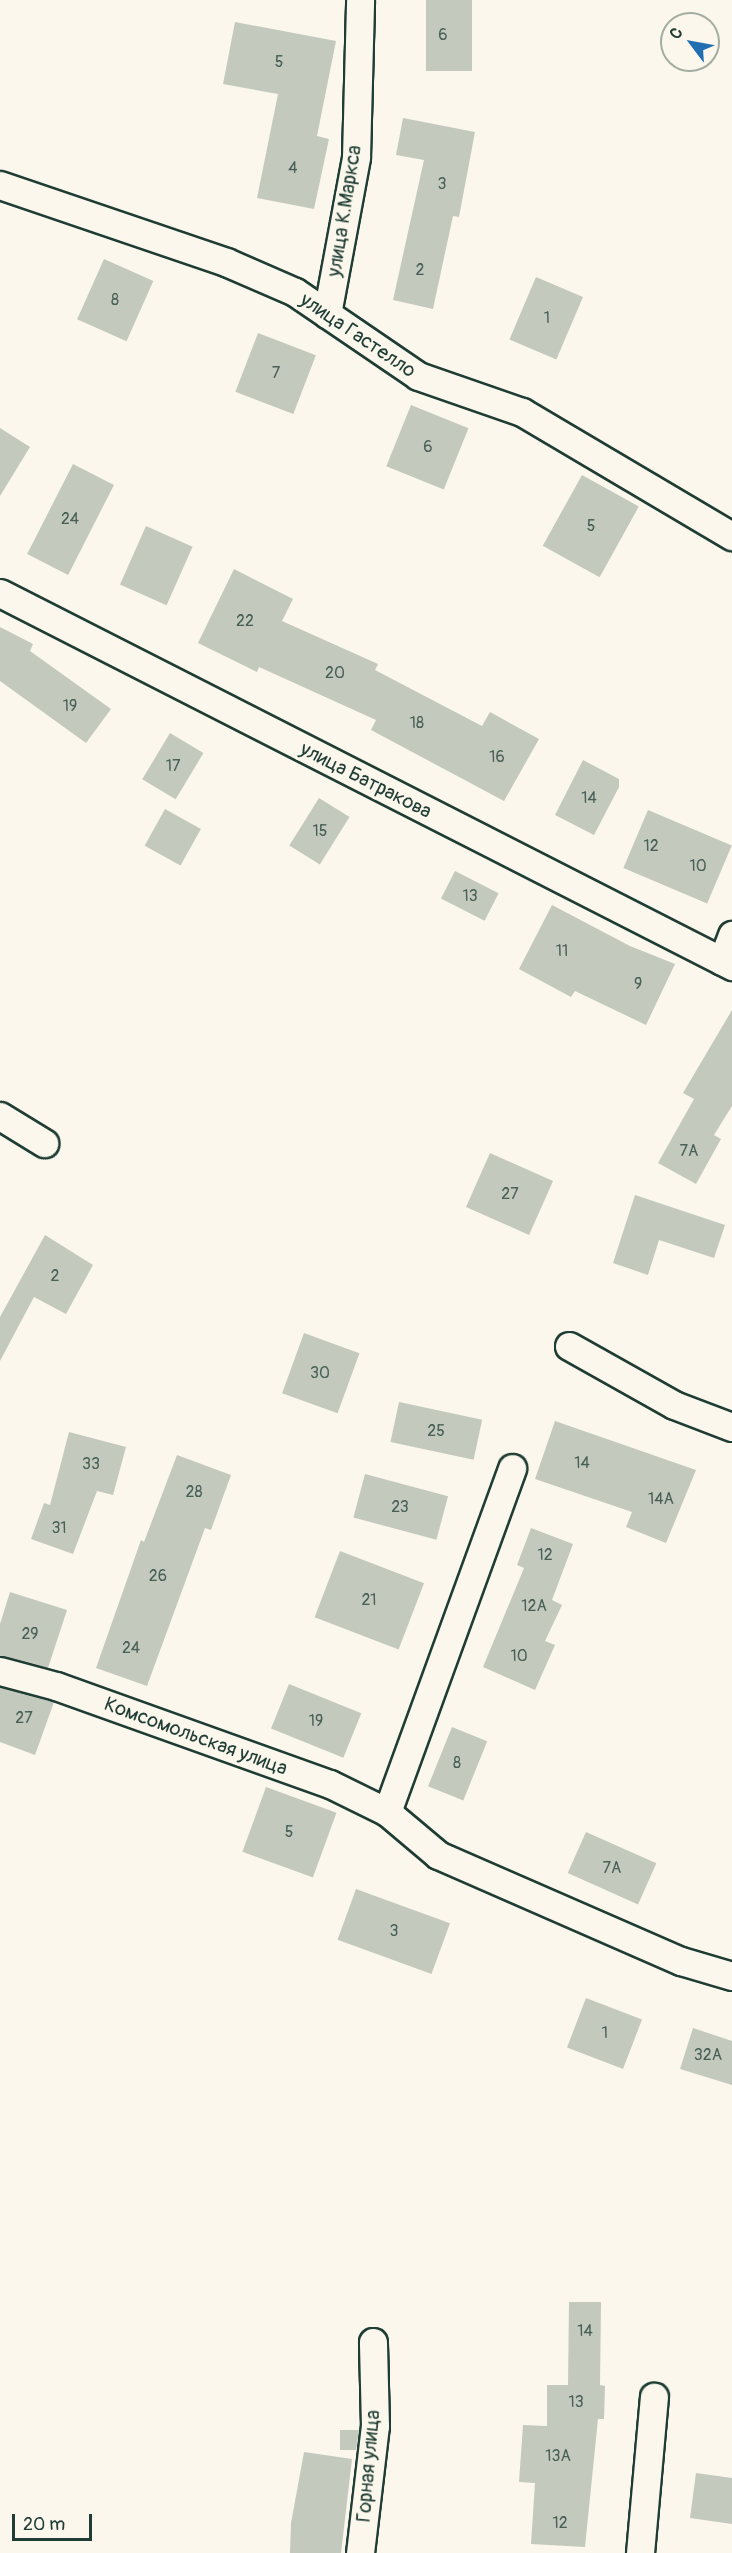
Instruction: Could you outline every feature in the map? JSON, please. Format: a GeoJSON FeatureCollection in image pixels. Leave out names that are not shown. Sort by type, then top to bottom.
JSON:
{"type":"FeatureCollection","features":[{"type":"Feature","properties":{"kind":"street","name":"улица К.Маркса"},"geometry":{"type":"LineString","coordinates":[[327,314],[356,157],[360,0]]}},
{"type":"Feature","properties":{"kind":"street","name":"улица Гастелло"},"geometry":{"type":"LineString","coordinates":[[0,185],[226,262],[295,292],[418,376],[522,412],[732,536]]}},
{"type":"Feature","properties":{"kind":"street","name":"улица Батракова"},"geometry":{"type":"LineString","coordinates":[[0,593],[727,964]]}},
{"type":"Feature","properties":{"kind":"street"},"geometry":{"type":"LineString","coordinates":[[727,964],[732,935]]}},
{"type":"Feature","properties":{"kind":"street"},"geometry":{"type":"LineString","coordinates":[[0,1116],[44,1143]]}},
{"type":"Feature","properties":{"kind":"street"},"geometry":{"type":"LineString","coordinates":[[569,1346],[674,1405],[732,1427]]}},
{"type":"Feature","properties":{"kind":"street"},"geometry":{"type":"LineString","coordinates":[[387,1812],[512,1468]]}},
{"type":"Feature","properties":{"kind":"street","name":"Комсомольская улица"},"geometry":{"type":"LineString","coordinates":[[0,1671],[57,1686],[320,1780],[387,1812],[438,1855],[681,1961],[732,1976]]}},
{"type":"Feature","properties":{"kind":"street","name":"Горная улица"},"geometry":{"type":"LineString","coordinates":[[360,2553],[375,2426],[373,2342]]}},
{"type":"Feature","properties":{"kind":"street"},"geometry":{"type":"LineString","coordinates":[[640,2553],[654,2397]]}},
{"type":"Feature","properties":{"kind":"building"},"geometry":{"type":"Polygon","coordinates":[[[426,0],[472,0],[472,71],[426,71],[426,0]]]}},
{"type":"Feature","properties":{"kind":"building"},"geometry":{"type":"Polygon","coordinates":[[[235,22],[336,41],[317,136],[329,139],[314,209],[257,198],[278,94],[223,84],[235,22]]]}},
{"type":"Feature","properties":{"kind":"building"},"geometry":{"type":"Polygon","coordinates":[[[403,118],[475,132],[459,217],[453,216],[433,309],[393,300],[424,160],[396,155],[403,118]]]}},
{"type":"Feature","properties":{"kind":"building"},"geometry":{"type":"Polygon","coordinates":[[[104,259],[153,281],[126,341],[77,319],[104,259]]]}},
{"type":"Feature","properties":{"kind":"building"},"geometry":{"type":"Polygon","coordinates":[[[536,277],[583,297],[556,360],[509,340],[536,277]]]}},
{"type":"Feature","properties":{"kind":"building"},"geometry":{"type":"Polygon","coordinates":[[[258,333],[316,355],[293,414],[235,392],[258,333]]]}},
{"type":"Feature","properties":{"kind":"building"},"geometry":{"type":"Polygon","coordinates":[[[411,405],[468,428],[444,489],[386,466],[411,405]]]}},
{"type":"Feature","properties":{"kind":"building"},"geometry":{"type":"Polygon","coordinates":[[[0,428],[30,447],[0,496],[0,428]]]}},
{"type":"Feature","properties":{"kind":"building"},"geometry":{"type":"Polygon","coordinates":[[[73,464],[114,485],[68,575],[27,554],[73,464]]]}},
{"type":"Feature","properties":{"kind":"building"},"geometry":{"type":"Polygon","coordinates":[[[582,475],[639,507],[600,577],[543,546],[582,475]]]}},
{"type":"Feature","properties":{"kind":"building"},"geometry":{"type":"Polygon","coordinates":[[[146,526],[193,547],[167,605],[120,584],[146,526]]]}},
{"type":"Feature","properties":{"kind":"building"},"geometry":{"type":"Polygon","coordinates":[[[234,569],[293,599],[282,621],[378,664],[375,670],[482,726],[490,712],[539,739],[504,801],[371,730],[376,720],[259,667],[257,672],[198,643],[234,569]]]}},
{"type":"Feature","properties":{"kind":"building"},"geometry":{"type":"Polygon","coordinates":[[[0,627],[33,644],[30,651],[111,709],[86,743],[0,681],[0,627]]]}},
{"type":"Feature","properties":{"kind":"building"},"geometry":{"type":"Polygon","coordinates":[[[170,733],[203,753],[176,799],[142,779],[170,733]]]}},
{"type":"Feature","properties":{"kind":"building"},"geometry":{"type":"Polygon","coordinates":[[[583,760],[619,779],[619,787],[594,835],[555,815],[583,760]]]}},
{"type":"Feature","properties":{"kind":"building"},"geometry":{"type":"Polygon","coordinates":[[[319,798],[350,817],[320,865],[289,845],[319,798]]]}},
{"type":"Feature","properties":{"kind":"building"},"geometry":{"type":"Polygon","coordinates":[[[165,809],[201,829],[180,866],[145,846],[165,809]]]}},
{"type":"Feature","properties":{"kind":"building"},"geometry":{"type":"Polygon","coordinates":[[[648,810],[732,846],[707,904],[623,868],[648,810]]]}},
{"type":"Feature","properties":{"kind":"building"},"geometry":{"type":"Polygon","coordinates":[[[455,871],[499,893],[485,921],[441,899],[455,871]]]}},
{"type":"Feature","properties":{"kind":"building"},"geometry":{"type":"Polygon","coordinates":[[[552,905],[630,946],[675,964],[646,1025],[575,991],[571,997],[519,969],[552,905]]]}},
{"type":"Feature","properties":{"kind":"building"},"geometry":{"type":"Polygon","coordinates":[[[732,1010],[732,1106],[714,1135],[721,1139],[696,1184],[658,1163],[694,1099],[683,1093],[732,1010]]]}},
{"type":"Feature","properties":{"kind":"building"},"geometry":{"type":"Polygon","coordinates":[[[490,1153],[553,1181],[529,1235],[466,1207],[490,1153]]]}},
{"type":"Feature","properties":{"kind":"building"},"geometry":{"type":"Polygon","coordinates":[[[635,1195],[725,1225],[714,1258],[659,1240],[648,1275],[613,1263],[635,1195]]]}},
{"type":"Feature","properties":{"kind":"building"},"geometry":{"type":"Polygon","coordinates":[[[45,1235],[93,1265],[66,1314],[34,1297],[0,1361],[0,1317],[45,1235]]]}},
{"type":"Feature","properties":{"kind":"building"},"geometry":{"type":"Polygon","coordinates":[[[304,1333],[359,1353],[338,1413],[282,1393],[304,1333]]]}},
{"type":"Feature","properties":{"kind":"building"},"geometry":{"type":"Polygon","coordinates":[[[399,1402],[482,1420],[474,1460],[390,1442],[399,1402]]]}},
{"type":"Feature","properties":{"kind":"building"},"geometry":{"type":"Polygon","coordinates":[[[555,1421],[696,1470],[666,1543],[626,1527],[632,1512],[535,1479],[555,1421]]]}},
{"type":"Feature","properties":{"kind":"building"},"geometry":{"type":"Polygon","coordinates":[[[69,1432],[126,1447],[113,1495],[97,1491],[73,1554],[31,1539],[44,1503],[50,1505],[69,1432]]]}},
{"type":"Feature","properties":{"kind":"building"},"geometry":{"type":"Polygon","coordinates":[[[177,1455],[231,1475],[211,1530],[205,1528],[147,1686],[96,1668],[141,1540],[144,1542],[177,1455]]]}},
{"type":"Feature","properties":{"kind":"building"},"geometry":{"type":"Polygon","coordinates":[[[365,1474],[448,1496],[436,1540],[353,1517],[365,1474]]]}},
{"type":"Feature","properties":{"kind":"building"},"geometry":{"type":"Polygon","coordinates":[[[531,1528],[573,1544],[552,1600],[562,1605],[545,1641],[555,1645],[535,1690],[483,1667],[524,1568],[517,1565],[531,1528]]]}},
{"type":"Feature","properties":{"kind":"building"},"geometry":{"type":"Polygon","coordinates":[[[340,1551],[424,1583],[399,1650],[315,1617],[340,1551]]]}},
{"type":"Feature","properties":{"kind":"building"},"geometry":{"type":"Polygon","coordinates":[[[10,1592],[67,1610],[48,1668],[0,1656],[0,1624],[10,1592]]]}},
{"type":"Feature","properties":{"kind":"building"},"geometry":{"type":"Polygon","coordinates":[[[289,1684],[361,1713],[343,1758],[271,1729],[289,1684]]]}},
{"type":"Feature","properties":{"kind":"building"},"geometry":{"type":"Polygon","coordinates":[[[0,1687],[54,1702],[35,1755],[0,1742],[0,1687]]]}},
{"type":"Feature","properties":{"kind":"building"},"geometry":{"type":"Polygon","coordinates":[[[452,1727],[487,1741],[463,1801],[428,1786],[452,1727]]]}},
{"type":"Feature","properties":{"kind":"building"},"geometry":{"type":"Polygon","coordinates":[[[266,1787],[336,1813],[313,1877],[242,1852],[266,1787]]]}},
{"type":"Feature","properties":{"kind":"building"},"geometry":{"type":"Polygon","coordinates":[[[586,1832],[656,1863],[638,1904],[568,1873],[586,1832]]]}},
{"type":"Feature","properties":{"kind":"building"},"geometry":{"type":"Polygon","coordinates":[[[356,1889],[450,1923],[432,1974],[338,1940],[356,1889]]]}},
{"type":"Feature","properties":{"kind":"building"},"geometry":{"type":"Polygon","coordinates":[[[586,1998],[642,2020],[623,2069],[567,2047],[586,1998]]]}},
{"type":"Feature","properties":{"kind":"building"},"geometry":{"type":"Polygon","coordinates":[[[693,2028],[732,2041],[732,2085],[680,2069],[693,2028]]]}},
{"type":"Feature","properties":{"kind":"building"},"geometry":{"type":"Polygon","coordinates":[[[569,2302],[601,2302],[600,2385],[605,2386],[604,2419],[598,2419],[585,2547],[531,2544],[535,2483],[519,2482],[523,2425],[547,2426],[547,2385],[568,2385],[569,2302]]]}},
{"type":"Feature","properties":{"kind":"building"},"geometry":{"type":"Polygon","coordinates":[[[340,2430],[359,2430],[356,2450],[340,2450],[340,2430]]]}},
{"type":"Feature","properties":{"kind":"building"},"geometry":{"type":"Polygon","coordinates":[[[304,2452],[352,2459],[341,2553],[290,2553],[291,2523],[304,2452]]]}},
{"type":"Feature","properties":{"kind":"building"},"geometry":{"type":"Polygon","coordinates":[[[696,2473],[732,2478],[732,2524],[690,2518],[696,2473]]]}}]}
